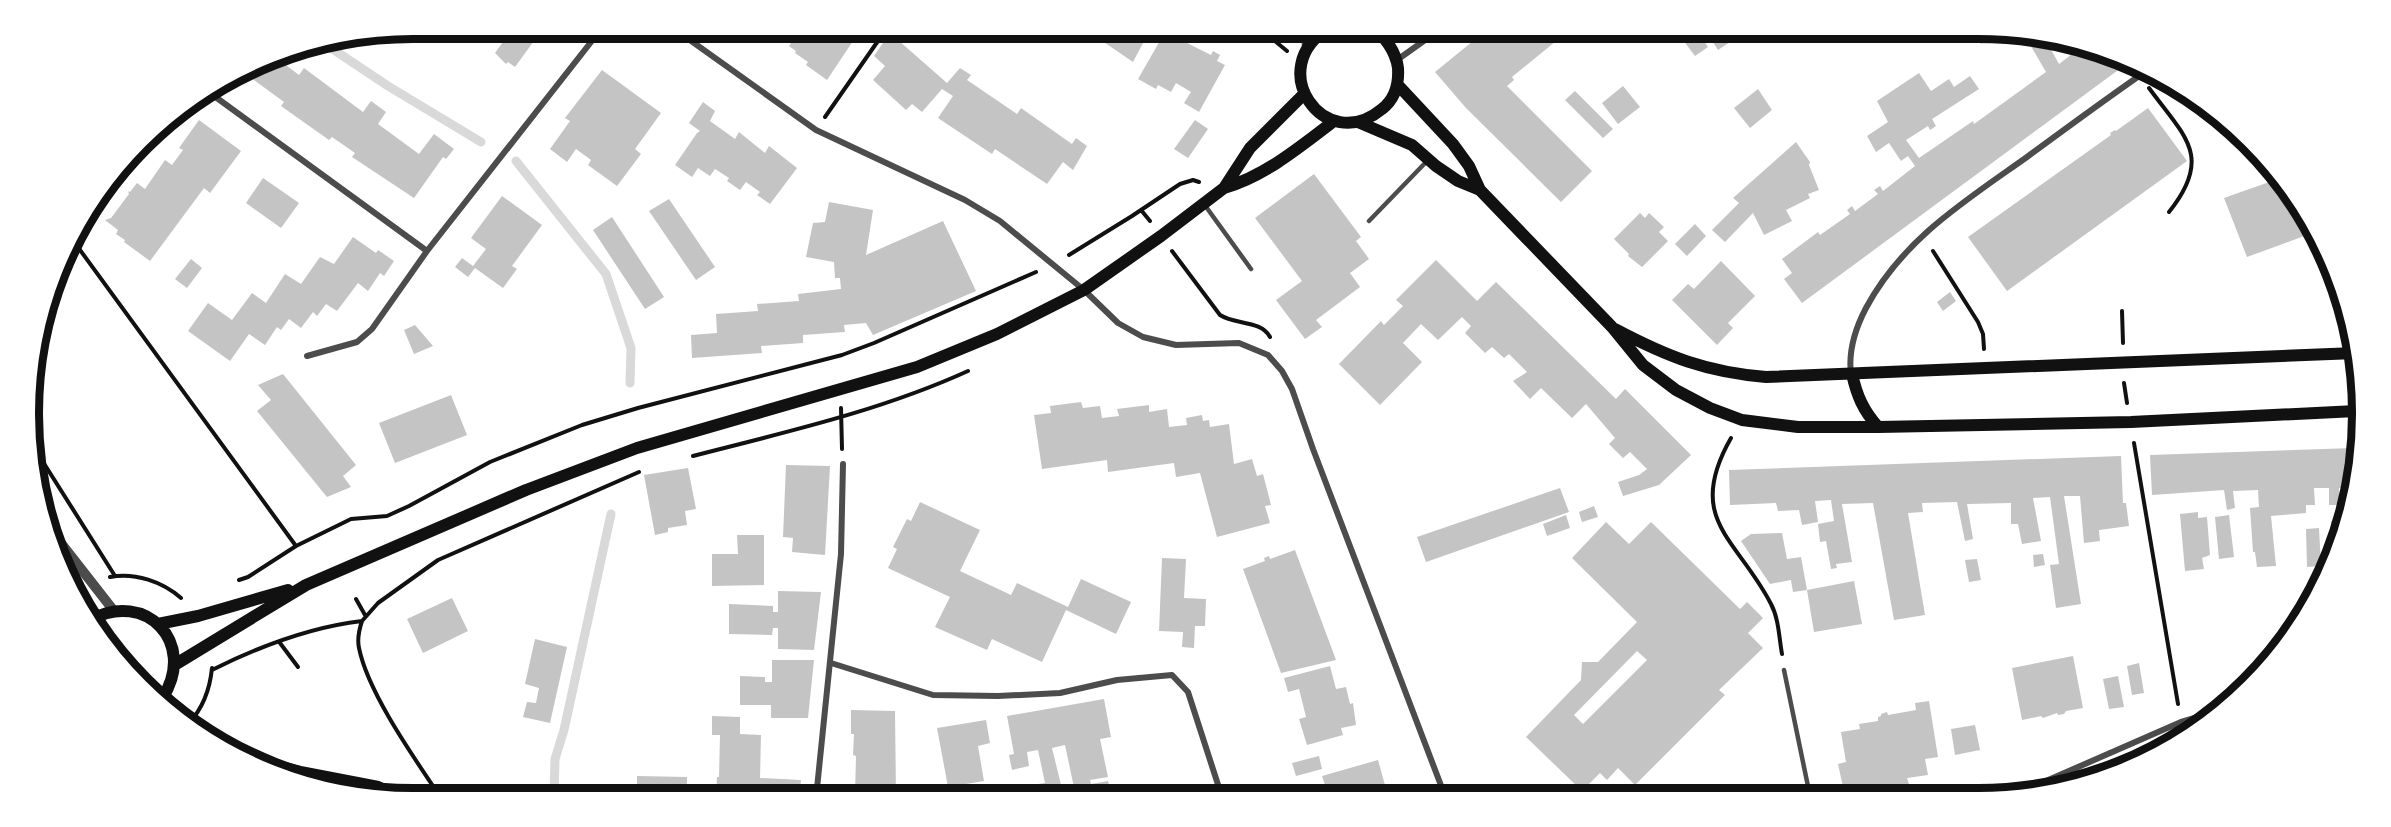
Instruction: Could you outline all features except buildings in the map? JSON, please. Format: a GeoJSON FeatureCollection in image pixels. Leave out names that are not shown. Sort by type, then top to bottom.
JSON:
{"type":"FeatureCollection","features":[{"type":"Feature","properties":{"kind":"main road"},"geometry":{"type":"LineString","coordinates":[[1314,39],[1307,47],[1301,62],[1300,79],[1304,94],[1323,116],[1334,121],[1358,122],[1412,145],[1428,160],[1458,181],[1480,190]]}},
{"type":"Feature","properties":{"kind":"main road"},"geometry":{"type":"LineString","coordinates":[[1358,122],[1374,116],[1395,94],[1397,60],[1390,45],[1383,39]]}},
{"type":"Feature","properties":{"kind":"main road"},"geometry":{"type":"LineString","coordinates":[[1397,84],[1454,144],[1469,166],[1480,190],[1612,327],[1643,365],[1676,390],[1710,408],[1742,420],[1798,427],[1878,427],[2131,422],[2352,411]]}},
{"type":"Feature","properties":{"kind":"main road"},"geometry":{"type":"LineString","coordinates":[[158,624],[198,616],[306,585],[526,490],[637,448],[917,367],[997,334],[1084,290],[1204,204],[1224,188],[1250,148],[1304,94]]}},
{"type":"Feature","properties":{"kind":"main road"},"geometry":{"type":"LineString","coordinates":[[1224,188],[1244,183],[1293,152],[1334,121]]}},
{"type":"Feature","properties":{"kind":"main road"},"geometry":{"type":"LineString","coordinates":[[1612,327],[1679,360],[1710,370],[1766,377],[2347,353]]}},
{"type":"Feature","properties":{"kind":"main road"},"geometry":{"type":"LineString","coordinates":[[1852,374],[1857,395],[1866,413],[1878,427]]}},
{"type":"Feature","properties":{"kind":"main road"},"geometry":{"type":"LineString","coordinates":[[176,664],[306,585]]}},
{"type":"Feature","properties":{"kind":"main road"},"geometry":{"type":"LineString","coordinates":[[99,616],[114,610],[130,610],[145,615],[168,635],[174,649],[176,664],[172,683],[165,693]]}},
{"type":"Feature","properties":{"kind":"street"},"geometry":{"type":"LineString","coordinates":[[307,356],[357,342],[372,329],[427,251],[593,39]]}},
{"type":"Feature","properties":{"kind":"street"},"geometry":{"type":"LineString","coordinates":[[688,39],[816,130],[965,201],[999,221],[1084,290],[1118,324],[1143,338],[1176,345],[1239,343],[1268,356],[1282,371],[1292,389],[1442,788]]}},
{"type":"Feature","properties":{"kind":"street"},"geometry":{"type":"LineString","coordinates":[[1306,39],[1307,47]]}},
{"type":"Feature","properties":{"kind":"street"},"geometry":{"type":"LineString","coordinates":[[1397,60],[1427,39]]}},
{"type":"Feature","properties":{"kind":"street"},"geometry":{"type":"LineString","coordinates":[[1852,374],[1850,351],[1861,318],[1888,271],[1904,252],[1948,214],[2138,76]]}},
{"type":"Feature","properties":{"kind":"street"},"geometry":{"type":"LineString","coordinates":[[214,96],[427,251]]}},
{"type":"Feature","properties":{"kind":"street"},"geometry":{"type":"LineString","coordinates":[[817,788],[841,554],[843,464]]}},
{"type":"Feature","properties":{"kind":"street"},"geometry":{"type":"LineString","coordinates":[[64,547],[114,610]]}},
{"type":"Feature","properties":{"kind":"street"},"geometry":{"type":"LineString","coordinates":[[831,663],[933,695],[998,696],[1060,693],[1117,680],[1172,675],[1188,692],[1219,788]]}},
{"type":"Feature","properties":{"kind":"street"},"geometry":{"type":"LineString","coordinates":[[2043,782],[2196,718]]}},
{"type":"Feature","properties":{"kind":"lane"},"geometry":{"type":"LineString","coordinates":[[1369,221],[1428,160]]}},
{"type":"Feature","properties":{"kind":"lane"},"geometry":{"type":"LineString","coordinates":[[1204,204],[1251,269]]}},
{"type":"Feature","properties":{"kind":"lane"},"geometry":{"type":"LineString","coordinates":[[1784,670],[1808,788]]}},
{"type":"Feature","properties":{"kind":"path"},"geometry":{"type":"LineString","coordinates":[[816,130],[855,70],[879,39]]}},
{"type":"Feature","properties":{"kind":"path"},"geometry":{"type":"LineString","coordinates":[[1273,39],[1301,62]]}},
{"type":"Feature","properties":{"kind":"path"},"geometry":{"type":"LineString","coordinates":[[2144,79],[2188,141],[2193,156],[2193,168],[2189,182],[2182,196],[2169,212]]}},
{"type":"Feature","properties":{"kind":"path"},"geometry":{"type":"LineString","coordinates":[[238,581],[296,546],[351,519],[387,516],[490,462],[582,425],[659,402],[842,355],[874,343],[1053,264],[1180,184],[1193,180],[1224,188]]}},
{"type":"Feature","properties":{"kind":"path"},"geometry":{"type":"LineString","coordinates":[[1142,210],[1220,315],[1231,321],[1262,328],[1267,332],[1272,345],[1268,356]]}},
{"type":"Feature","properties":{"kind":"path"},"geometry":{"type":"LineString","coordinates":[[78,248],[296,546]]}},
{"type":"Feature","properties":{"kind":"path"},"geometry":{"type":"LineString","coordinates":[[1934,253],[1983,334],[1986,368]]}},
{"type":"Feature","properties":{"kind":"path"},"geometry":{"type":"LineString","coordinates":[[686,458],[816,422],[840,419],[931,388],[971,369]]}},
{"type":"Feature","properties":{"kind":"path"},"geometry":{"type":"LineString","coordinates":[[842,390],[840,419],[843,464]]}},
{"type":"Feature","properties":{"kind":"path"},"geometry":{"type":"LineString","coordinates":[[1742,420],[1716,466],[1713,480],[1714,509],[1728,542],[1774,610],[1784,670]]}},
{"type":"Feature","properties":{"kind":"path"},"geometry":{"type":"LineString","coordinates":[[2131,422],[2181,722]]}},
{"type":"Feature","properties":{"kind":"path"},"geometry":{"type":"LineString","coordinates":[[42,460],[115,576],[135,576],[155,582],[174,591],[186,601]]}},
{"type":"Feature","properties":{"kind":"path"},"geometry":{"type":"LineString","coordinates":[[435,788],[389,715],[368,675],[358,646],[365,615],[438,560],[641,471]]}},
{"type":"Feature","properties":{"kind":"path"},"geometry":{"type":"LineString","coordinates":[[356,599],[365,615]]}},
{"type":"Feature","properties":{"kind":"path"},"geometry":{"type":"LineString","coordinates":[[194,717],[207,693],[212,670],[239,657],[334,624],[362,621]]}},
{"type":"Feature","properties":{"kind":"path"},"geometry":{"type":"LineString","coordinates":[[280,643],[298,667]]}},
{"type":"Feature","properties":{"kind":"path"},"geometry":{"type":"LineString","coordinates":[[277,762],[379,783],[387,787]]}},
{"type":"Feature","properties":{"kind":"waterway"},"geometry":{"type":"LineString","coordinates":[[331,48],[388,86],[481,142]]}},
{"type":"Feature","properties":{"kind":"waterway"},"geometry":{"type":"LineString","coordinates":[[516,161],[606,274],[631,348],[630,383]]}},
{"type":"Feature","properties":{"kind":"waterway"},"geometry":{"type":"LineString","coordinates":[[554,788],[555,759],[564,730],[611,514]]}}]}
